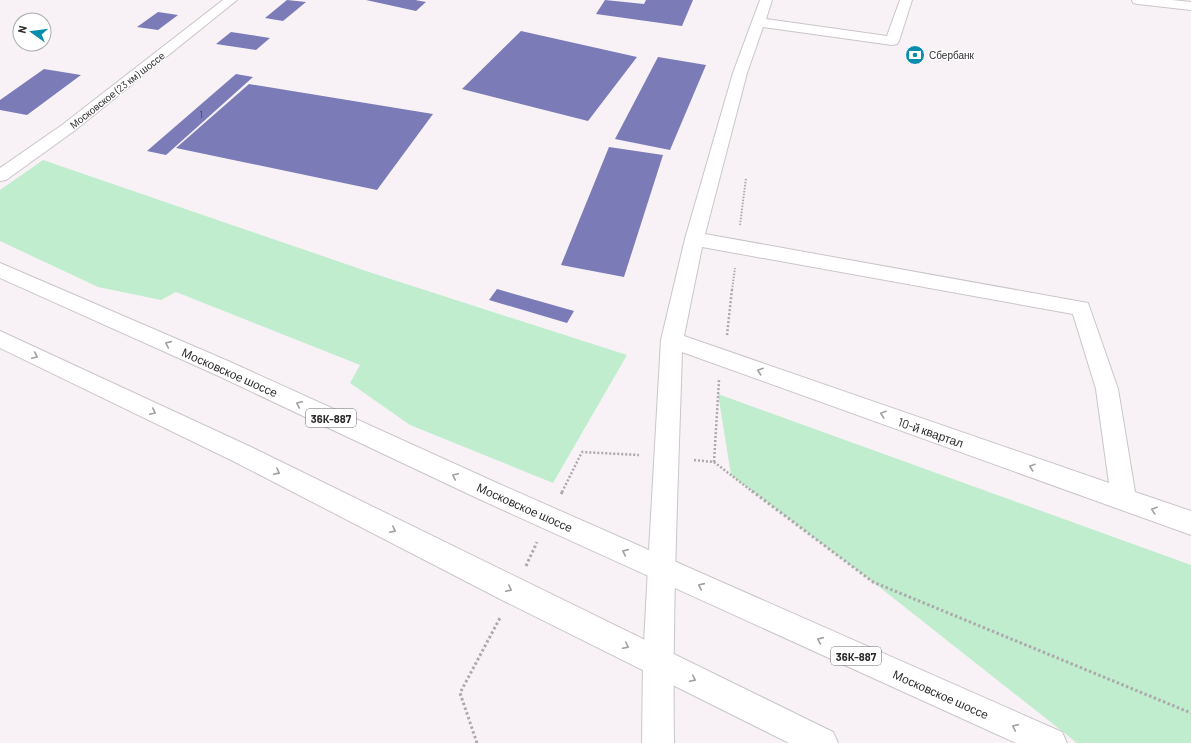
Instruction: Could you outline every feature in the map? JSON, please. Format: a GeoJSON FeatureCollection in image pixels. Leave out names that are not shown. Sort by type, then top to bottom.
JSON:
{"type":"FeatureCollection","features":[{"type":"Feature","properties":{"kind":"street","name":"Московское (23 км) шоссе"},"geometry":{"type":"LineString","coordinates":[[0,176],[68,128],[231,0]]}},
{"type":"Feature","properties":{"kind":"street"},"geometry":{"type":"LineString","coordinates":[[658,743],[658,662],[661,568],[672,340],[694,239],[740,73],[766,0]]}},
{"type":"Feature","properties":{"kind":"street"},"geometry":{"type":"LineString","coordinates":[[758,22],[892,41],[906,0]]}},
{"type":"Feature","properties":{"kind":"street"},"geometry":{"type":"LineString","coordinates":[[1138,0],[1191,6]]}},
{"type":"Feature","properties":{"kind":"street"},"geometry":{"type":"LineString","coordinates":[[694,239],[1081,308],[1107,389],[1124,500]]}},
{"type":"Feature","properties":{"kind":"street","name":"Московское шоссе"},"geometry":{"type":"LineString","coordinates":[[0,270],[220,367],[549,518],[1051,743]]}},
{"type":"Feature","properties":{"kind":"street"},"geometry":{"type":"LineString","coordinates":[[0,339],[242,454],[514,591],[822,743]]}},
{"type":"Feature","properties":{"kind":"street","name":"10-й квартал"},"geometry":{"type":"LineString","coordinates":[[672,340],[1191,523]]}},
{"type":"Feature","properties":{"kind":"path"},"geometry":{"type":"LineString","coordinates":[[714,462],[720,357],[728,332],[746,178]]}},
{"type":"Feature","properties":{"kind":"path"},"geometry":{"type":"LineString","coordinates":[[477,743],[460,693],[514,591],[582,452],[666,457],[714,462],[873,582],[1191,713]]}},
{"type":"Feature","properties":{"kind":"green space"},"geometry":{"type":"Polygon","coordinates":[[[43,160],[372,273],[627,355],[553,483],[410,425],[350,383],[360,365],[176,292],[161,300],[98,287],[0,241],[0,190],[43,160]]]}},
{"type":"Feature","properties":{"kind":"green space"},"geometry":{"type":"Polygon","coordinates":[[[718,394],[1191,565],[1191,743],[1077,743],[873,582],[731,475],[718,394]]]}},
{"type":"Feature","properties":{"kind":"building"},"geometry":{"type":"Polygon","coordinates":[[[287,0],[306,2],[283,21],[265,18],[287,0]]]}},
{"type":"Feature","properties":{"kind":"building"},"geometry":{"type":"Polygon","coordinates":[[[366,0],[415,0],[426,2],[416,11],[366,0]]]}},
{"type":"Feature","properties":{"kind":"building"},"geometry":{"type":"Polygon","coordinates":[[[605,0],[644,4],[646,0],[693,0],[682,26],[596,14],[605,0]]]}},
{"type":"Feature","properties":{"kind":"building"},"geometry":{"type":"Polygon","coordinates":[[[158,12],[178,15],[158,30],[137,27],[158,12]]]}},
{"type":"Feature","properties":{"kind":"building"},"geometry":{"type":"Polygon","coordinates":[[[521,31],[637,57],[588,121],[462,89],[521,31]]]}},
{"type":"Feature","properties":{"kind":"building"},"geometry":{"type":"Polygon","coordinates":[[[231,32],[270,38],[256,50],[216,44],[231,32]]]}},
{"type":"Feature","properties":{"kind":"building"},"geometry":{"type":"Polygon","coordinates":[[[658,57],[706,65],[670,150],[615,139],[658,57]]]}},
{"type":"Feature","properties":{"kind":"building"},"geometry":{"type":"Polygon","coordinates":[[[44,69],[81,75],[27,115],[0,110],[0,100],[44,69]]]}},
{"type":"Feature","properties":{"kind":"building"},"geometry":{"type":"Polygon","coordinates":[[[236,74],[253,77],[166,155],[147,151],[236,74]]]}},
{"type":"Feature","properties":{"kind":"building"},"geometry":{"type":"Polygon","coordinates":[[[249,84],[433,114],[377,190],[176,148],[249,84]]]}},
{"type":"Feature","properties":{"kind":"building"},"geometry":{"type":"Polygon","coordinates":[[[609,147],[663,155],[624,277],[561,265],[609,147]]]}},
{"type":"Feature","properties":{"kind":"building"},"geometry":{"type":"Polygon","coordinates":[[[497,289],[574,311],[567,323],[489,300],[497,289]]]}},
{"type":"Feature","properties":{"kind":"place","name":"Сбербанк"},"geometry":{"type":"Point","coordinates":[915,55]}}]}
